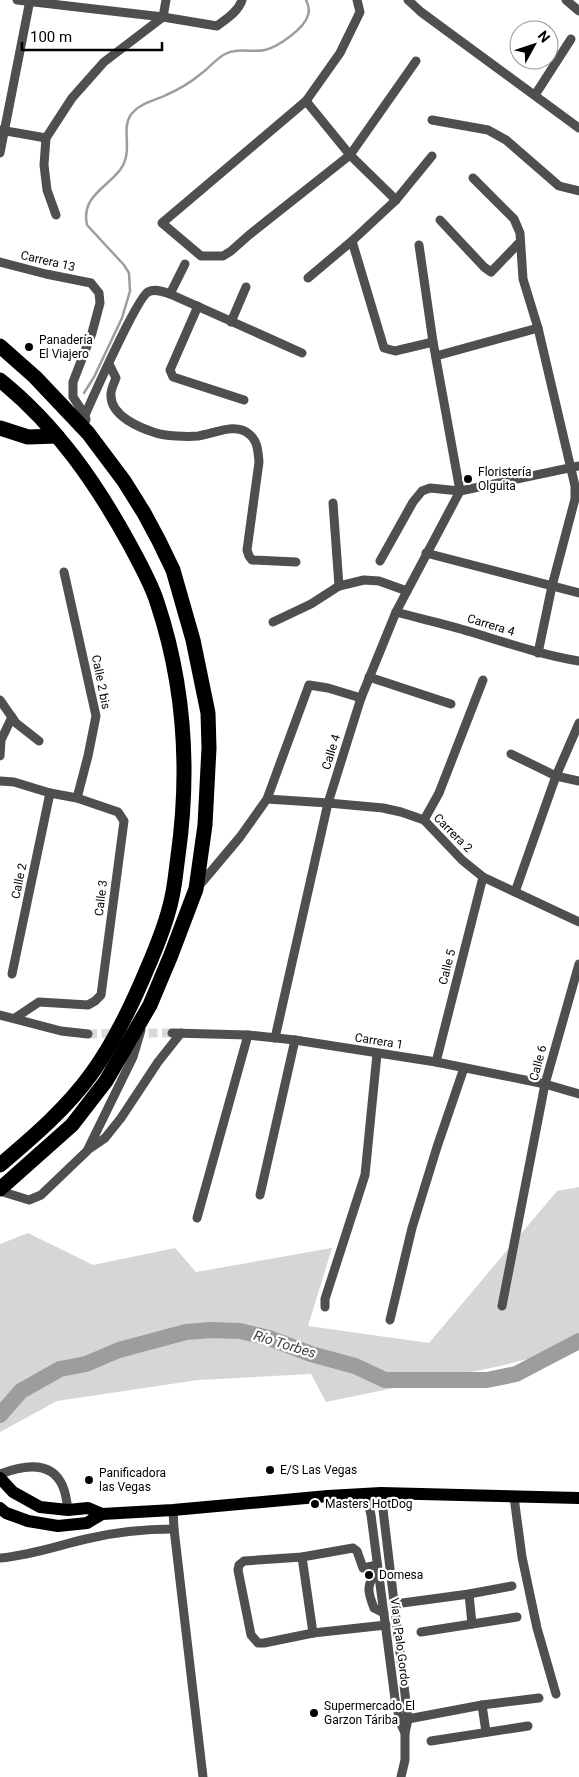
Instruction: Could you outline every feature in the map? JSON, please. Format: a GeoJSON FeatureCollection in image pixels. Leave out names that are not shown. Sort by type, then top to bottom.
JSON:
{"type":"FeatureCollection","features":[{"type":"Feature","properties":{"kind":"highway"},"geometry":{"type":"LineString","coordinates":[[0,346],[36,377],[88,432],[124,481],[159,540],[172,570],[193,640],[208,713],[209,739],[206,816],[196,889],[150,1005],[106,1081],[72,1125],[0,1190]]}},
{"type":"Feature","properties":{"kind":"highway"},"geometry":{"type":"LineString","coordinates":[[0,380],[58,436],[84,469],[105,500],[141,566],[156,600],[174,662],[184,730],[183,811],[172,896],[157,946],[122,1024],[93,1072],[77,1092],[27,1142],[0,1165]]}},
{"type":"Feature","properties":{"kind":"highway"},"geometry":{"type":"LineString","coordinates":[[0,428],[28,437],[58,436]]}},
{"type":"Feature","properties":{"kind":"main road"},"geometry":{"type":"LineString","coordinates":[[0,1478],[13,1492],[40,1506],[68,1510],[88,1508],[102,1514],[173,1510],[366,1493],[579,1498]]}},
{"type":"Feature","properties":{"kind":"main road"},"geometry":{"type":"LineString","coordinates":[[0,1508],[6,1513],[28,1522],[58,1526],[87,1524],[102,1514]]}},
{"type":"Feature","properties":{"kind":"street"},"geometry":{"type":"LineString","coordinates":[[17,0],[163,17],[216,26],[229,17],[240,6],[242,0]]}},
{"type":"Feature","properties":{"kind":"street"},"geometry":{"type":"LineString","coordinates":[[56,215],[47,190],[44,165],[46,138],[72,98],[104,62],[163,17],[166,0]]}},
{"type":"Feature","properties":{"kind":"street"},"geometry":{"type":"LineString","coordinates":[[357,0],[360,12],[340,53],[306,101],[162,223],[201,256],[223,256],[350,155],[416,61]]}},
{"type":"Feature","properties":{"kind":"street"},"geometry":{"type":"LineString","coordinates":[[408,0],[421,12],[579,128]]}},
{"type":"Feature","properties":{"kind":"street"},"geometry":{"type":"LineString","coordinates":[[566,0],[579,11]]}},
{"type":"Feature","properties":{"kind":"street"},"geometry":{"type":"LineString","coordinates":[[0,153],[2,131],[29,1]]}},
{"type":"Feature","properties":{"kind":"street"},"geometry":{"type":"LineString","coordinates":[[535,95],[571,39]]}},
{"type":"Feature","properties":{"kind":"street"},"geometry":{"type":"LineString","coordinates":[[306,101],[350,155],[396,200]]}},
{"type":"Feature","properties":{"kind":"street"},"geometry":{"type":"LineString","coordinates":[[432,120],[488,130],[506,140],[559,186],[579,191]]}},
{"type":"Feature","properties":{"kind":"street"},"geometry":{"type":"LineString","coordinates":[[2,131],[46,138]]}},
{"type":"Feature","properties":{"kind":"street"},"geometry":{"type":"LineString","coordinates":[[308,278],[396,200],[432,156]]}},
{"type":"Feature","properties":{"kind":"street"},"geometry":{"type":"LineString","coordinates":[[473,178],[514,219],[520,233],[523,279],[575,468],[575,499],[552,586],[538,653]]}},
{"type":"Feature","properties":{"kind":"street"},"geometry":{"type":"LineString","coordinates":[[440,220],[490,272],[520,242]]}},
{"type":"Feature","properties":{"kind":"street"},"geometry":{"type":"LineString","coordinates":[[352,241],[384,348],[395,351],[433,342]]}},
{"type":"Feature","properties":{"kind":"street"},"geometry":{"type":"LineString","coordinates":[[419,245],[433,342],[460,491]]}},
{"type":"Feature","properties":{"kind":"street","name":"Carrera 13"},"geometry":{"type":"LineString","coordinates":[[0,262],[91,283],[99,293],[100,302],[92,333],[73,382],[73,397],[85,415]]}},
{"type":"Feature","properties":{"kind":"street"},"geometry":{"type":"LineString","coordinates":[[170,294],[185,264]]}},
{"type":"Feature","properties":{"kind":"street"},"geometry":{"type":"LineString","coordinates":[[231,322],[246,287]]}},
{"type":"Feature","properties":{"kind":"street"},"geometry":{"type":"LineString","coordinates":[[88,432],[85,415],[109,364],[145,295],[149,291],[155,290],[170,294],[302,353]]}},
{"type":"Feature","properties":{"kind":"street"},"geometry":{"type":"LineString","coordinates":[[198,306],[170,370],[173,377],[244,400]]}},
{"type":"Feature","properties":{"kind":"street"},"geometry":{"type":"LineString","coordinates":[[436,356],[538,328]]}},
{"type":"Feature","properties":{"kind":"street"},"geometry":{"type":"LineString","coordinates":[[109,364],[116,378],[110,396],[115,408],[130,422],[157,434],[198,436],[237,428],[249,433],[254,439],[258,450],[259,462],[247,550],[249,556],[252,560],[296,562]]}},
{"type":"Feature","properties":{"kind":"street"},"geometry":{"type":"LineString","coordinates":[[380,560],[413,502],[422,491],[430,488],[460,491],[575,468]]}},
{"type":"Feature","properties":{"kind":"street","name":"Calle 4"},"geometry":{"type":"LineString","coordinates":[[275,1038],[328,803],[361,698],[406,591],[460,491]]}},
{"type":"Feature","properties":{"kind":"street"},"geometry":{"type":"LineString","coordinates":[[333,503],[339,586]]}},
{"type":"Feature","properties":{"kind":"street"},"geometry":{"type":"LineString","coordinates":[[426,553],[579,593]]}},
{"type":"Feature","properties":{"kind":"street","name":"Calle 2 bis"},"geometry":{"type":"LineString","coordinates":[[64,572],[96,716],[77,798]]}},
{"type":"Feature","properties":{"kind":"street"},"geometry":{"type":"LineString","coordinates":[[273,622],[310,604],[339,586],[364,580],[379,581],[406,591]]}},
{"type":"Feature","properties":{"kind":"street","name":"Carrera 4"},"geometry":{"type":"LineString","coordinates":[[396,612],[468,631],[538,653],[579,661]]}},
{"type":"Feature","properties":{"kind":"street"},"geometry":{"type":"LineString","coordinates":[[369,677],[451,704]]}},
{"type":"Feature","properties":{"kind":"street"},"geometry":{"type":"LineString","coordinates":[[424,820],[439,793],[483,680]]}},
{"type":"Feature","properties":{"kind":"street"},"geometry":{"type":"LineString","coordinates":[[196,889],[240,837],[267,799],[309,685],[328,688],[361,698]]}},
{"type":"Feature","properties":{"kind":"street"},"geometry":{"type":"LineString","coordinates":[[0,700],[16,723],[39,741]]}},
{"type":"Feature","properties":{"kind":"street"},"geometry":{"type":"LineString","coordinates":[[0,756],[1,740],[12,717]]}},
{"type":"Feature","properties":{"kind":"street"},"geometry":{"type":"LineString","coordinates":[[514,892],[556,776],[579,723]]}},
{"type":"Feature","properties":{"kind":"street"},"geometry":{"type":"LineString","coordinates":[[511,754],[556,776],[579,781]]}},
{"type":"Feature","properties":{"kind":"street","name":"Calle 3"},"geometry":{"type":"LineString","coordinates":[[0,781],[28,785],[50,793],[77,798],[118,812],[124,821],[101,995],[88,1005],[39,1002],[15,1018]]}},
{"type":"Feature","properties":{"kind":"street","name":"Calle 2"},"geometry":{"type":"LineString","coordinates":[[12,974],[50,793]]}},
{"type":"Feature","properties":{"kind":"street","name":"Carrera 2"},"geometry":{"type":"LineString","coordinates":[[267,799],[383,808],[424,820],[462,860],[482,877],[579,922]]}},
{"type":"Feature","properties":{"kind":"street","name":"Calle 5"},"geometry":{"type":"LineString","coordinates":[[436,1062],[482,877]]}},
{"type":"Feature","properties":{"kind":"street","name":"Calle 6"},"geometry":{"type":"LineString","coordinates":[[502,1306],[545,1084],[579,964]]}},
{"type":"Feature","properties":{"kind":"street"},"geometry":{"type":"LineString","coordinates":[[0,1190],[29,1200],[41,1195],[87,1151],[133,1057],[150,1005]]}},
{"type":"Feature","properties":{"kind":"street"},"geometry":{"type":"LineString","coordinates":[[0,1015],[61,1031],[88,1034]]}},
{"type":"Feature","properties":{"kind":"street","name":"Carrera 1"},"geometry":{"type":"LineString","coordinates":[[87,1151],[105,1138],[177,1033],[248,1035],[295,1040],[436,1062],[545,1084],[579,1094]]}},
{"type":"Feature","properties":{"kind":"street"},"geometry":{"type":"LineString","coordinates":[[197,1218],[248,1035]]}},
{"type":"Feature","properties":{"kind":"street"},"geometry":{"type":"LineString","coordinates":[[260,1195],[295,1040]]}},
{"type":"Feature","properties":{"kind":"street"},"geometry":{"type":"LineString","coordinates":[[325,1307],[325,1299],[365,1175],[377,1054]]}},
{"type":"Feature","properties":{"kind":"street"},"geometry":{"type":"LineString","coordinates":[[390,1320],[412,1228],[464,1068]]}},
{"type":"Feature","properties":{"kind":"street"},"geometry":{"type":"LineString","coordinates":[[0,1474],[24,1466],[37,1466],[49,1471],[63,1485],[68,1510]]}},
{"type":"Feature","properties":{"kind":"street","name":"Vía a Palo Gordo"},"geometry":{"type":"LineString","coordinates":[[366,1493],[371,1515],[395,1699],[400,1722],[405,1733]]}},
{"type":"Feature","properties":{"kind":"street","name":"Vía a Palo Gordo"},"geometry":{"type":"LineString","coordinates":[[381,1493],[408,1719],[405,1733],[405,1760],[401,1777]]}},
{"type":"Feature","properties":{"kind":"street"},"geometry":{"type":"LineString","coordinates":[[514,1497],[525,1575],[537,1628],[556,1694]]}},
{"type":"Feature","properties":{"kind":"street"},"geometry":{"type":"LineString","coordinates":[[173,1510],[203,1777]]}},
{"type":"Feature","properties":{"kind":"street"},"geometry":{"type":"LineString","coordinates":[[0,1558],[40,1552],[122,1531],[174,1529]]}},
{"type":"Feature","properties":{"kind":"street"},"geometry":{"type":"LineString","coordinates":[[378,1569],[363,1568],[357,1551],[353,1548],[302,1557],[244,1561],[239,1565],[238,1570],[251,1634],[258,1642],[264,1643],[313,1633],[386,1625]]}},
{"type":"Feature","properties":{"kind":"street"},"geometry":{"type":"LineString","coordinates":[[302,1557],[313,1633]]}},
{"type":"Feature","properties":{"kind":"street"},"geometry":{"type":"LineString","coordinates":[[395,1604],[512,1586]]}},
{"type":"Feature","properties":{"kind":"street"},"geometry":{"type":"LineString","coordinates":[[469,1594],[472,1624]]}},
{"type":"Feature","properties":{"kind":"street"},"geometry":{"type":"LineString","coordinates":[[421,1632],[517,1617]]}},
{"type":"Feature","properties":{"kind":"street"},"geometry":{"type":"LineString","coordinates":[[408,1719],[482,1705],[539,1698]]}},
{"type":"Feature","properties":{"kind":"street"},"geometry":{"type":"LineString","coordinates":[[482,1705],[486,1732]]}},
{"type":"Feature","properties":{"kind":"street"},"geometry":{"type":"LineString","coordinates":[[431,1741],[528,1726]]}},
{"type":"Feature","properties":{"kind":"shaded area"},"geometry":{"type":"Polygon","coordinates":[[[579,1187],[579,1346],[500,1366],[326,1402],[311,1374],[198,1380],[57,1401],[0,1432],[0,1244],[28,1233],[93,1265],[175,1248],[196,1272],[332,1248],[308,1326],[429,1343],[557,1191],[579,1187]]]}},
{"type":"Feature","properties":{"kind":"waterway"},"geometry":{"type":"LineString","coordinates":[[84,393],[94,377],[122,318],[130,291],[129,273],[124,265],[87,225],[86,215],[91,200],[114,177],[124,163],[130,116],[142,105],[189,83],[225,54],[240,50],[265,50],[284,41],[297,31],[306,20],[309,11],[306,0]]}},
{"type":"Feature","properties":{"kind":"waterway","name":"Río Torbes"},"geometry":{"type":"LineString","coordinates":[[0,1415],[21,1391],[60,1369],[86,1364],[119,1350],[186,1332],[211,1330],[240,1331],[269,1338],[311,1354],[355,1366],[385,1380],[487,1380],[516,1374],[579,1341]]}},
{"type":"Feature","properties":{"kind":"tunnel"},"geometry":{"type":"LineString","coordinates":[[88,1034],[119,1033]]}},
{"type":"Feature","properties":{"kind":"tunnel"},"geometry":{"type":"LineString","coordinates":[[135,1033],[172,1033]]}},
{"type":"Feature","properties":{"kind":"place","name":"Panadería El Viajero"},"geometry":{"type":"Point","coordinates":[29,347]}},
{"type":"Feature","properties":{"kind":"place","name":"Floristería Olguita"},"geometry":{"type":"Point","coordinates":[468,479]}},
{"type":"Feature","properties":{"kind":"place","name":"E/S Las Vegas"},"geometry":{"type":"Point","coordinates":[270,1470]}},
{"type":"Feature","properties":{"kind":"place","name":"Panificadora las Vegas"},"geometry":{"type":"Point","coordinates":[89,1480]}},
{"type":"Feature","properties":{"kind":"place","name":"Masters HotDog"},"geometry":{"type":"Point","coordinates":[315,1504]}},
{"type":"Feature","properties":{"kind":"place","name":"Domesa"},"geometry":{"type":"Point","coordinates":[369,1575]}},
{"type":"Feature","properties":{"kind":"place","name":"Supermercado El Garzon Táriba"},"geometry":{"type":"Point","coordinates":[314,1713]}}]}
